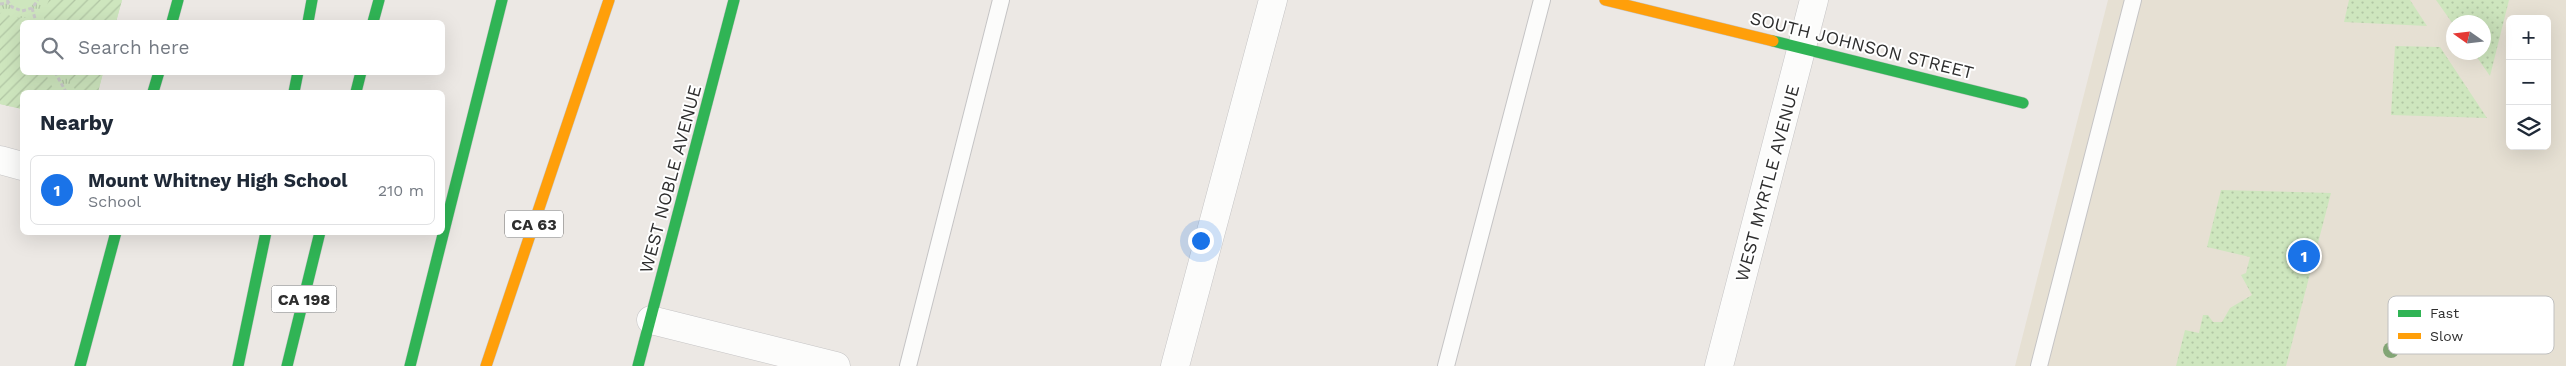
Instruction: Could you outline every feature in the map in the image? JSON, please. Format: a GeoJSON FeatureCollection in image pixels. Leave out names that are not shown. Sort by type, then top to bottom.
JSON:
{"type":"FeatureCollection","features":[{"type":"Feature","properties":{"kind":"main road"},"geometry":{"type":"LineString","coordinates":[[173,20],[178,0]]}},
{"type":"Feature","properties":{"kind":"main road"},"geometry":{"type":"LineString","coordinates":[[308,20],[312,0]]}},
{"type":"Feature","properties":{"kind":"main road"},"geometry":{"type":"LineString","coordinates":[[374,20],[379,0]]}},
{"type":"Feature","properties":{"kind":"main road"},"geometry":{"type":"LineString","coordinates":[[445,227],[502,0]]}},
{"type":"Feature","properties":{"kind":"main road","name":"CA 63"},"geometry":{"type":"LineString","coordinates":[[486,366],[609,0]]}},
{"type":"Feature","properties":{"kind":"main road","name":"WEST NOBLE AVENUE"},"geometry":{"type":"LineString","coordinates":[[638,366],[734,0]]}},
{"type":"Feature","properties":{"kind":"main road","name":"SOUTH JOHNSON STREET"},"geometry":{"type":"LineString","coordinates":[[1606,0],[2023,103]]}},
{"type":"Feature","properties":{"kind":"main road"},"geometry":{"type":"LineString","coordinates":[[154,90],[158,75]]}},
{"type":"Feature","properties":{"kind":"main road"},"geometry":{"type":"LineString","coordinates":[[294,90],[297,75]]}},
{"type":"Feature","properties":{"kind":"main road"},"geometry":{"type":"LineString","coordinates":[[356,90],[360,75]]}},
{"type":"Feature","properties":{"kind":"main road"},"geometry":{"type":"LineString","coordinates":[[80,366],[115,235]]}},
{"type":"Feature","properties":{"kind":"main road"},"geometry":{"type":"LineString","coordinates":[[238,366],[265,235]]}},
{"type":"Feature","properties":{"kind":"main road","name":"CA 198"},"geometry":{"type":"LineString","coordinates":[[287,366],[319,235]]}},
{"type":"Feature","properties":{"kind":"main road"},"geometry":{"type":"LineString","coordinates":[[410,366],[443,235]]}},
{"type":"Feature","properties":{"kind":"street"},"geometry":{"type":"LineString","coordinates":[[1175,366],[1273,0]]}},
{"type":"Feature","properties":{"kind":"street","name":"WEST MYRTLE AVENUE"},"geometry":{"type":"LineString","coordinates":[[1719,366],[1814,0]]}},
{"type":"Feature","properties":{"kind":"street"},"geometry":{"type":"LineString","coordinates":[[0,160],[20,165]]}},
{"type":"Feature","properties":{"kind":"street"},"geometry":{"type":"LineString","coordinates":[[651,320],[836,366]]}},
{"type":"Feature","properties":{"kind":"lane"},"geometry":{"type":"LineString","coordinates":[[908,366],[1001,0]]}},
{"type":"Feature","properties":{"kind":"lane"},"geometry":{"type":"LineString","coordinates":[[1446,366],[1542,0]]}},
{"type":"Feature","properties":{"kind":"lane"},"geometry":{"type":"LineString","coordinates":[[2039,366],[2133,0]]}},
{"type":"Feature","properties":{"kind":"path"},"geometry":{"type":"LineString","coordinates":[[0,4],[8,2],[22,11],[32,8],[38,0]]}},
{"type":"Feature","properties":{"kind":"path"},"geometry":{"type":"LineString","coordinates":[[32,8],[35,20]]}},
{"type":"Feature","properties":{"kind":"path"},"geometry":{"type":"LineString","coordinates":[[57,75],[65,90]]}},
{"type":"Feature","properties":{"kind":"shaded area"},"geometry":{"type":"Polygon","coordinates":[[[2108,0],[2566,0],[2566,366],[2015,366],[2108,0]]]}},
{"type":"Feature","properties":{"kind":"green space"},"geometry":{"type":"Polygon","coordinates":[[[0,0],[122,0],[117,20],[20,20],[20,75],[102,75],[99,90],[20,90],[20,109],[0,104],[0,0]]]}},
{"type":"Feature","properties":{"kind":"green space"},"geometry":{"type":"Polygon","coordinates":[[[49,0],[122,0],[117,20],[44,20],[43,14],[49,0]]]}},
{"type":"Feature","properties":{"kind":"green space"},"geometry":{"type":"Polygon","coordinates":[[[2349,0],[2410,0],[2427,26],[2344,22],[2349,0]]]}},
{"type":"Feature","properties":{"kind":"green space"},"geometry":{"type":"Polygon","coordinates":[[[2436,0],[2509,0],[2490,76],[2479,60],[2491,60],[2491,15],[2447,15],[2436,0]]]}},
{"type":"Feature","properties":{"kind":"green space"},"geometry":{"type":"Polygon","coordinates":[[[6,12],[11,17],[26,18],[26,20],[20,20],[20,75],[46,75],[54,90],[20,90],[20,109],[0,104],[0,13],[6,12]]]}},
{"type":"Feature","properties":{"kind":"green space"},"geometry":{"type":"Polygon","coordinates":[[[2395,46],[2440,47],[2446,56],[2446,60],[2449,60],[2487,118],[2391,115],[2395,46]]]}},
{"type":"Feature","properties":{"kind":"green space"},"geometry":{"type":"Polygon","coordinates":[[[65,75],[102,75],[99,90],[76,90],[65,75]]]}},
{"type":"Feature","properties":{"kind":"green space"},"geometry":{"type":"Polygon","coordinates":[[[2221,190],[2331,193],[2286,366],[2176,366],[2185,330],[2199,333],[2203,315],[2208,315],[2213,322],[2222,322],[2230,308],[2252,295],[2241,275],[2246,273],[2250,257],[2207,247],[2221,190]]]}},
{"type":"Feature","properties":{"kind":"traffic: fast"},"geometry":{"type":"LineString","coordinates":[[173,20],[178,0]]}},
{"type":"Feature","properties":{"kind":"traffic: fast"},"geometry":{"type":"LineString","coordinates":[[308,20],[312,0]]}},
{"type":"Feature","properties":{"kind":"traffic: fast"},"geometry":{"type":"LineString","coordinates":[[374,20],[379,0]]}},
{"type":"Feature","properties":{"kind":"traffic: fast"},"geometry":{"type":"LineString","coordinates":[[445,227],[502,0]]}},
{"type":"Feature","properties":{"kind":"traffic: fast"},"geometry":{"type":"LineString","coordinates":[[638,366],[734,0]]}},
{"type":"Feature","properties":{"kind":"traffic: fast"},"geometry":{"type":"LineString","coordinates":[[1773,41],[2023,103]]}},
{"type":"Feature","properties":{"kind":"traffic: fast"},"geometry":{"type":"LineString","coordinates":[[154,90],[158,75]]}},
{"type":"Feature","properties":{"kind":"traffic: fast"},"geometry":{"type":"LineString","coordinates":[[294,90],[297,75]]}},
{"type":"Feature","properties":{"kind":"traffic: fast"},"geometry":{"type":"LineString","coordinates":[[356,90],[360,75]]}},
{"type":"Feature","properties":{"kind":"traffic: fast"},"geometry":{"type":"LineString","coordinates":[[80,366],[115,235]]}},
{"type":"Feature","properties":{"kind":"traffic: fast"},"geometry":{"type":"LineString","coordinates":[[238,366],[265,235]]}},
{"type":"Feature","properties":{"kind":"traffic: fast"},"geometry":{"type":"LineString","coordinates":[[287,366],[319,235]]}},
{"type":"Feature","properties":{"kind":"traffic: fast"},"geometry":{"type":"LineString","coordinates":[[410,366],[443,235]]}},
{"type":"Feature","properties":{"kind":"traffic: slow"},"geometry":{"type":"LineString","coordinates":[[486,366],[609,0]]}},
{"type":"Feature","properties":{"kind":"traffic: slow"},"geometry":{"type":"LineString","coordinates":[[1605,0],[1773,41]]}},
{"type":"Feature","properties":{"kind":"place","name":"Mount Whitney High School"},"geometry":{"type":"Point","coordinates":[2304,256]}}]}
